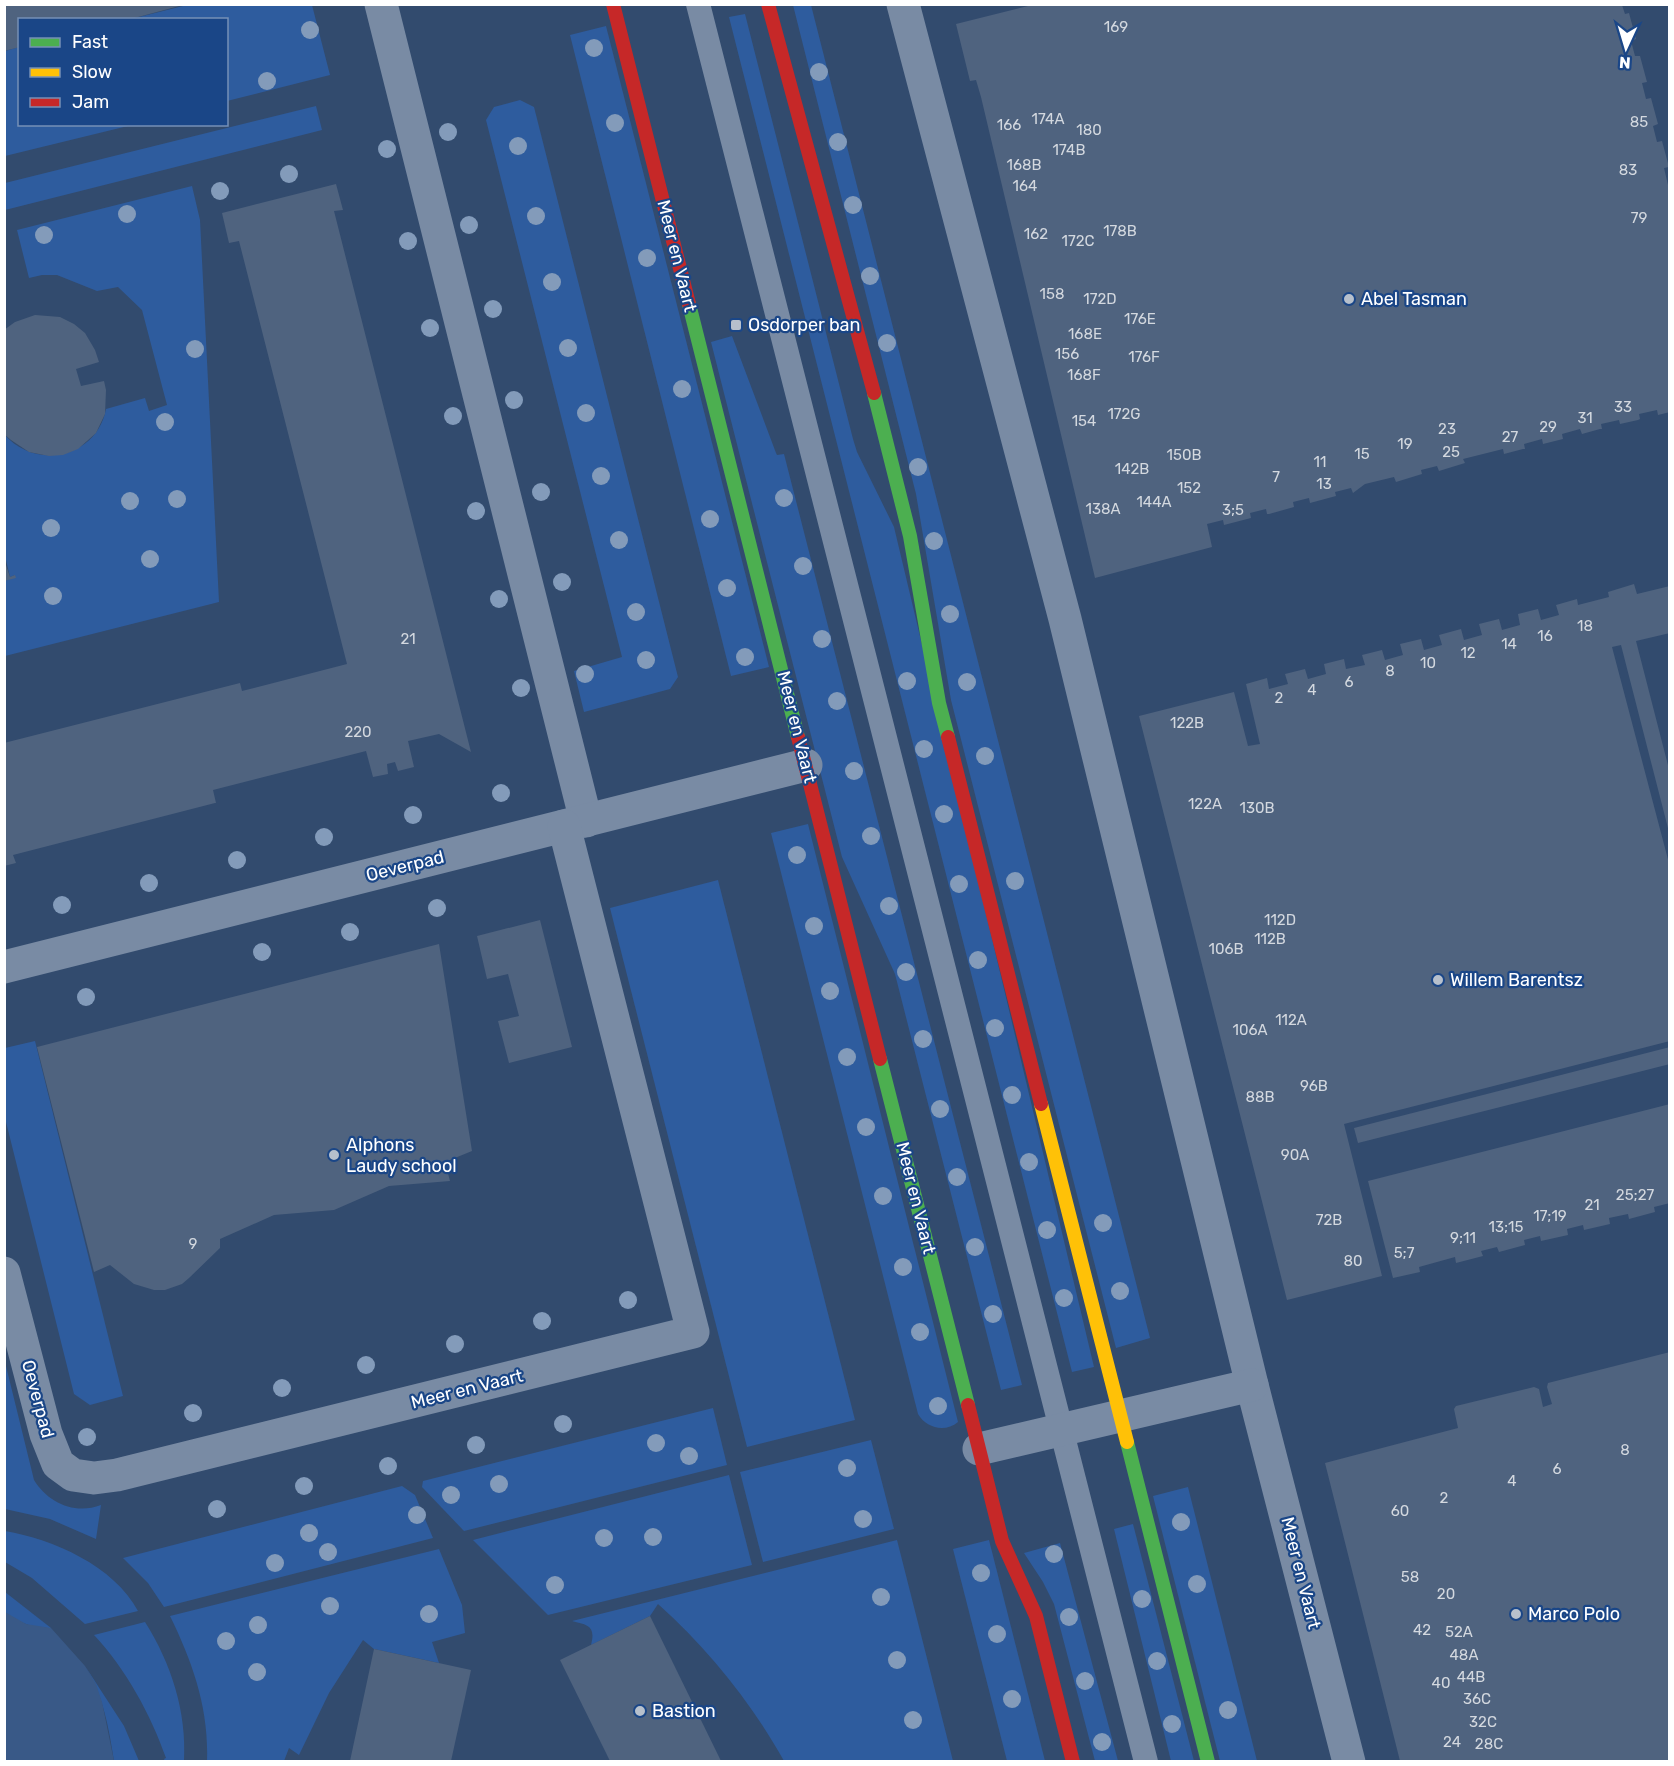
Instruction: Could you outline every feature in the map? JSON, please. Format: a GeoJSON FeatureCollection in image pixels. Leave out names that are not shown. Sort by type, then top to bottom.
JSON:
{"type":"FeatureCollection","features":[{"type":"Feature","properties":{"kind":"main road","name":"Meer en Vaart"},"geometry":{"type":"LineString","coordinates":[[613,4],[1002,1541],[1036,1616],[1073,1761]]}},
{"type":"Feature","properties":{"kind":"main road"},"geometry":{"type":"LineString","coordinates":[[768,4],[885,434],[910,536],[939,703],[1208,1761]]}},
{"type":"Feature","properties":{"kind":"street","name":"Meer en Vaart"},"geometry":{"type":"LineString","coordinates":[[117,1475],[693,1332],[381,4]]}},
{"type":"Feature","properties":{"kind":"street","name":"Meer en Vaart"},"geometry":{"type":"LineString","coordinates":[[903,4],[1065,619],[1252,1385],[1349,1761]]}},
{"type":"Feature","properties":{"kind":"street","name":"Oeverpad"},"geometry":{"type":"LineString","coordinates":[[4,967],[806,765]]}},
{"type":"Feature","properties":{"kind":"street","name":"Oeverpad"},"geometry":{"type":"LineString","coordinates":[[4,1273],[46,1434],[58,1464],[73,1475],[94,1478],[117,1475]]}},
{"type":"Feature","properties":{"kind":"street"},"geometry":{"type":"LineString","coordinates":[[979,1449],[1252,1385]]}},
{"type":"Feature","properties":{"kind":"lane"},"geometry":{"type":"LineString","coordinates":[[698,4],[1146,1761]]}},
{"type":"Feature","properties":{"kind":"shaded area"},"geometry":{"type":"Polygon","coordinates":[[[187,5],[312,5],[330,75],[228,101],[228,18],[135,18],[187,5]]]}},
{"type":"Feature","properties":{"kind":"shaded area"},"geometry":{"type":"Polygon","coordinates":[[[793,5],[811,5],[1150,1338],[1116,1348],[951,700],[916,494],[793,5]]]}},
{"type":"Feature","properties":{"kind":"shaded area"},"geometry":{"type":"Polygon","coordinates":[[[745,14],[853,439],[857,452],[894,527],[1094,1367],[1072,1372],[729,17],[745,14]]]}},
{"type":"Feature","properties":{"kind":"shaded area"},"geometry":{"type":"Polygon","coordinates":[[[606,26],[769,667],[731,676],[570,35],[606,26]]]}},
{"type":"Feature","properties":{"kind":"shaded area"},"geometry":{"type":"Polygon","coordinates":[[[18,47],[18,126],[128,126],[5,156],[5,51],[18,47]]]}},
{"type":"Feature","properties":{"kind":"shaded area"},"geometry":{"type":"Polygon","coordinates":[[[520,100],[534,107],[678,677],[670,689],[584,712],[574,671],[622,657],[486,120],[494,107],[520,100]]]}},
{"type":"Feature","properties":{"kind":"shaded area"},"geometry":{"type":"Polygon","coordinates":[[[316,106],[322,130],[5,210],[5,183],[316,106]]]}},
{"type":"Feature","properties":{"kind":"shaded area"},"geometry":{"type":"Polygon","coordinates":[[[192,186],[200,220],[219,602],[5,656],[5,581],[15,575],[10,577],[5,556],[4,434],[17,446],[32,453],[63,454],[91,439],[100,426],[106,409],[145,398],[149,411],[167,405],[142,310],[118,287],[97,291],[57,275],[29,278],[17,230],[192,186]]]}},
{"type":"Feature","properties":{"kind":"shaded area"},"geometry":{"type":"Polygon","coordinates":[[[732,336],[776,453],[777,455],[784,454],[1022,1385],[1001,1390],[895,974],[842,857],[711,342],[732,336]]]}},
{"type":"Feature","properties":{"kind":"shaded area"},"geometry":{"type":"Polygon","coordinates":[[[808,824],[958,1422],[947,1427],[931,1426],[918,1414],[771,833],[808,824]]]}},
{"type":"Feature","properties":{"kind":"shaded area"},"geometry":{"type":"Polygon","coordinates":[[[718,880],[855,1420],[747,1447],[610,908],[718,880]]]}},
{"type":"Feature","properties":{"kind":"shaded area"},"geometry":{"type":"Polygon","coordinates":[[[35,1041],[123,1396],[90,1405],[74,1394],[5,1118],[5,1048],[35,1041]]]}},
{"type":"Feature","properties":{"kind":"shaded area"},"geometry":{"type":"Polygon","coordinates":[[[5,1362],[34,1480],[47,1495],[63,1505],[82,1509],[101,1505],[96,1539],[50,1519],[5,1509],[5,1362]]]}},
{"type":"Feature","properties":{"kind":"shaded area"},"geometry":{"type":"Polygon","coordinates":[[[713,1408],[727,1465],[464,1531],[422,1487],[423,1481],[713,1408]]]}},
{"type":"Feature","properties":{"kind":"shaded area"},"geometry":{"type":"Polygon","coordinates":[[[871,1440],[894,1529],[763,1562],[740,1472],[871,1440]]]}},
{"type":"Feature","properties":{"kind":"shaded area"},"geometry":{"type":"Polygon","coordinates":[[[729,1475],[752,1565],[548,1615],[473,1540],[729,1475]]]}},
{"type":"Feature","properties":{"kind":"shaded area"},"geometry":{"type":"Polygon","coordinates":[[[402,1486],[415,1495],[433,1538],[164,1607],[148,1583],[123,1558],[402,1486]]]}},
{"type":"Feature","properties":{"kind":"shaded area"},"geometry":{"type":"Polygon","coordinates":[[[1188,1487],[1257,1761],[1220,1761],[1153,1496],[1188,1487]]]}},
{"type":"Feature","properties":{"kind":"shaded area"},"geometry":{"type":"Polygon","coordinates":[[[1133,1524],[1194,1761],[1171,1761],[1114,1529],[1133,1524]]]}},
{"type":"Feature","properties":{"kind":"shaded area"},"geometry":{"type":"Polygon","coordinates":[[[5,1531],[43,1541],[80,1557],[114,1581],[138,1611],[85,1624],[32,1578],[5,1562],[5,1531]]]}},
{"type":"Feature","properties":{"kind":"shaded area"},"geometry":{"type":"Polygon","coordinates":[[[897,1540],[953,1761],[784,1761],[758,1718],[712,1658],[658,1604],[650,1616],[591,1645],[592,1634],[589,1627],[572,1621],[897,1540]]]}},
{"type":"Feature","properties":{"kind":"shaded area"},"geometry":{"type":"Polygon","coordinates":[[[989,1540],[1045,1761],[1007,1761],[953,1549],[989,1540]]]}},
{"type":"Feature","properties":{"kind":"shaded area"},"geometry":{"type":"Polygon","coordinates":[[[1060,1543],[1118,1761],[1095,1761],[1054,1604],[1024,1553],[1060,1543]]]}},
{"type":"Feature","properties":{"kind":"shaded area"},"geometry":{"type":"Polygon","coordinates":[[[439,1549],[462,1605],[465,1633],[432,1642],[439,1663],[374,1649],[363,1640],[329,1693],[299,1755],[289,1748],[284,1761],[207,1761],[205,1723],[198,1687],[186,1651],[170,1616],[439,1549]]]}},
{"type":"Feature","properties":{"kind":"shaded area"},"geometry":{"type":"Polygon","coordinates":[[[5,1592],[51,1628],[26,1624],[5,1612],[5,1592]]]}},
{"type":"Feature","properties":{"kind":"shaded area"},"geometry":{"type":"Polygon","coordinates":[[[5,1612],[26,1624],[51,1628],[85,1666],[96,1684],[102,1702],[114,1761],[5,1761],[5,1612]]]}},
{"type":"Feature","properties":{"kind":"shaded area"},"geometry":{"type":"Polygon","coordinates":[[[145,1622],[170,1671],[175,1688],[183,1724],[184,1761],[165,1761],[160,1742],[136,1693],[117,1663],[94,1635],[145,1622]]]}},
{"type":"Feature","properties":{"kind":"shaded area"},"geometry":{"type":"Polygon","coordinates":[[[85,1666],[124,1726],[139,1761],[114,1761],[101,1700],[85,1666]]]}},
{"type":"Feature","properties":{"kind":"building"},"geometry":{"type":"Polygon","coordinates":[[[4,4],[183,4],[134,18],[18,18],[18,48],[4,51],[4,4]]]}},
{"type":"Feature","properties":{"kind":"building","name":"Abel Tasman"},"geometry":{"type":"Polygon","coordinates":[[[1032,5],[1622,5],[1625,14],[1629,13],[1636,39],[1631,41],[1635,56],[1640,56],[1647,82],[1642,83],[1646,99],[1651,98],[1658,124],[1653,126],[1657,142],[1662,141],[1669,167],[1664,168],[1668,185],[1670,184],[1670,412],[1658,415],[1657,410],[1639,414],[1640,419],[1638,420],[1620,424],[1619,420],[1601,424],[1602,429],[1582,434],[1580,429],[1562,434],[1563,439],[1543,444],[1542,439],[1524,444],[1525,449],[1504,454],[1503,449],[1463,459],[1465,463],[1439,471],[1437,466],[1421,470],[1422,474],[1396,482],[1394,477],[1365,484],[1353,493],[1351,488],[1335,492],[1336,496],[1310,503],[1309,498],[1293,502],[1294,507],[1269,514],[1266,509],[1250,513],[1251,518],[1224,525],[1223,520],[1207,524],[1212,547],[1095,578],[981,97],[976,80],[970,81],[956,24],[1032,5]]]}},
{"type":"Feature","properties":{"kind":"building"},"geometry":{"type":"Polygon","coordinates":[[[336,184],[343,210],[334,211],[471,752],[439,734],[408,741],[414,767],[398,771],[395,762],[387,764],[388,774],[373,777],[366,751],[213,790],[216,803],[13,855],[16,863],[4,866],[4,743],[240,683],[242,691],[347,664],[239,241],[229,243],[222,213],[336,184]]]}},
{"type":"Feature","properties":{"kind":"building"},"geometry":{"type":"Polygon","coordinates":[[[35,315],[60,317],[85,333],[99,362],[76,369],[81,386],[104,381],[106,390],[105,414],[96,433],[78,449],[63,455],[49,456],[29,452],[4,434],[4,330],[15,322],[35,315]]]}},
{"type":"Feature","properties":{"kind":"building"},"geometry":{"type":"Polygon","coordinates":[[[4,559],[10,577],[15,575],[16,578],[4,581],[4,559]]]}},
{"type":"Feature","properties":{"kind":"building","name":"Willem Barentsz"},"geometry":{"type":"Polygon","coordinates":[[[1634,584],[1637,594],[1670,586],[1670,633],[1636,641],[1670,773],[1670,836],[1621,645],[1612,647],[1670,867],[1670,1041],[1344,1124],[1382,1276],[1287,1300],[1139,716],[1234,692],[1248,746],[1260,744],[1246,684],[1267,678],[1269,689],[1288,684],[1285,674],[1305,669],[1308,679],[1326,674],[1324,664],[1344,659],[1346,669],[1365,665],[1362,655],[1382,650],[1385,660],[1403,655],[1400,644],[1421,639],[1424,650],[1442,645],[1439,635],[1461,629],[1464,640],[1482,635],[1479,624],[1499,619],[1502,630],[1520,625],[1518,614],[1538,609],[1541,620],[1559,615],[1556,605],[1577,599],[1578,605],[1609,597],[1608,592],[1634,584]]]}},
{"type":"Feature","properties":{"kind":"building"},"geometry":{"type":"Polygon","coordinates":[[[540,920],[572,1047],[509,1063],[498,1021],[519,1016],[508,974],[487,979],[477,936],[540,920]]]}},
{"type":"Feature","properties":{"kind":"building"},"geometry":{"type":"Polygon","coordinates":[[[439,944],[472,1151],[445,1162],[450,1181],[389,1186],[334,1210],[274,1215],[220,1239],[220,1248],[189,1278],[182,1284],[165,1290],[154,1290],[134,1284],[110,1265],[94,1272],[37,1047],[439,944]]]}},
{"type":"Feature","properties":{"kind":"building"},"geometry":{"type":"Polygon","coordinates":[[[1670,1047],[1670,1064],[1358,1143],[1354,1128],[1670,1047]]]}},
{"type":"Feature","properties":{"kind":"building"},"geometry":{"type":"Polygon","coordinates":[[[1670,1104],[1670,1203],[1654,1207],[1655,1212],[1629,1219],[1628,1214],[1609,1218],[1610,1224],[1584,1230],[1583,1225],[1567,1229],[1568,1235],[1541,1241],[1540,1236],[1524,1240],[1525,1245],[1499,1252],[1497,1247],[1481,1251],[1483,1256],[1456,1263],[1455,1257],[1419,1267],[1420,1272],[1393,1278],[1368,1181],[1670,1104]]]}},
{"type":"Feature","properties":{"kind":"building","name":"Marco Polo"},"geometry":{"type":"Polygon","coordinates":[[[1670,1352],[1670,1761],[1400,1761],[1325,1463],[1458,1428],[1454,1409],[1456,1406],[1534,1387],[1539,1389],[1543,1407],[1552,1404],[1548,1383],[1670,1352]]]}},
{"type":"Feature","properties":{"kind":"building","name":"Bastion"},"geometry":{"type":"Polygon","coordinates":[[[650,1616],[721,1761],[610,1761],[560,1660],[650,1616]]]}},
{"type":"Feature","properties":{"kind":"building"},"geometry":{"type":"Polygon","coordinates":[[[374,1649],[471,1670],[451,1761],[350,1761],[374,1649]]]}},
{"type":"Feature","properties":{"kind":"traffic: fast"},"geometry":{"type":"LineString","coordinates":[[689,304],[798,737]]}},
{"type":"Feature","properties":{"kind":"traffic: fast"},"geometry":{"type":"LineString","coordinates":[[874,393],[910,536],[939,703],[948,737]]}},
{"type":"Feature","properties":{"kind":"traffic: fast"},"geometry":{"type":"LineString","coordinates":[[880,1059],[968,1405]]}},
{"type":"Feature","properties":{"kind":"traffic: fast"},"geometry":{"type":"LineString","coordinates":[[1127,1442],[1208,1762]]}},
{"type":"Feature","properties":{"kind":"traffic: slow"},"geometry":{"type":"LineString","coordinates":[[1041,1104],[1127,1442]]}},
{"type":"Feature","properties":{"kind":"traffic: jam"},"geometry":{"type":"LineString","coordinates":[[613,4],[689,304]]}},
{"type":"Feature","properties":{"kind":"traffic: jam"},"geometry":{"type":"LineString","coordinates":[[768,4],[874,393]]}},
{"type":"Feature","properties":{"kind":"traffic: jam"},"geometry":{"type":"LineString","coordinates":[[798,737],[880,1059]]}},
{"type":"Feature","properties":{"kind":"traffic: jam"},"geometry":{"type":"LineString","coordinates":[[948,737],[1041,1104]]}},
{"type":"Feature","properties":{"kind":"traffic: jam"},"geometry":{"type":"LineString","coordinates":[[968,1405],[1002,1541],[1036,1616],[1073,1762]]}},
{"type":"Feature","properties":{"kind":"place","name":"Abel Tasman"},"geometry":{"type":"Point","coordinates":[1349,299]}},
{"type":"Feature","properties":{"kind":"place","name":"Osdorper ban"},"geometry":{"type":"Point","coordinates":[736,325]}},
{"type":"Feature","properties":{"kind":"place","name":"Willem Barentsz"},"geometry":{"type":"Point","coordinates":[1438,980]}},
{"type":"Feature","properties":{"kind":"place","name":"Alphons Laudy school"},"geometry":{"type":"Point","coordinates":[334,1155]}},
{"type":"Feature","properties":{"kind":"place","name":"Marco Polo"},"geometry":{"type":"Point","coordinates":[1516,1614]}},
{"type":"Feature","properties":{"kind":"place","name":"Bastion"},"geometry":{"type":"Point","coordinates":[640,1711]}}]}
